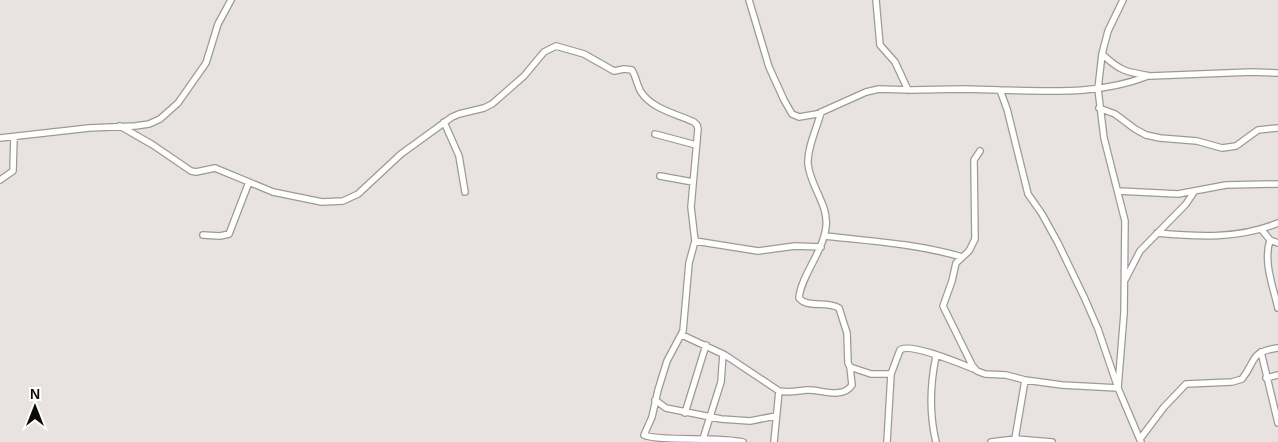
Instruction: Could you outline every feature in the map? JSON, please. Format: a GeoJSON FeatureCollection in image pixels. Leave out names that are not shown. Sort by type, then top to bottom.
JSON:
{"type":"FeatureCollection","features":[{"type":"Feature","properties":{"kind":"street"},"geometry":{"type":"LineString","coordinates":[[0,138],[67,130],[148,124],[160,119],[178,103],[206,63],[218,24],[231,0]]}},
{"type":"Feature","properties":{"kind":"street"},"geometry":{"type":"LineString","coordinates":[[749,0],[769,67],[787,108],[792,114],[799,117],[821,112],[866,92],[879,89],[963,88],[1029,92],[1098,89],[1150,76]]}},
{"type":"Feature","properties":{"kind":"street"},"geometry":{"type":"LineString","coordinates":[[876,0],[880,45],[895,62],[908,90]]}},
{"type":"Feature","properties":{"kind":"street"},"geometry":{"type":"LineString","coordinates":[[1118,388],[1124,313],[1125,221],[1104,138],[1098,89],[1102,54],[1108,30],[1123,0]]}},
{"type":"Feature","properties":{"kind":"street"},"geometry":{"type":"LineString","coordinates":[[120,126],[153,145],[191,171],[215,168],[273,192],[310,200],[332,202],[351,198],[358,194],[401,154],[444,122],[459,114],[484,108],[492,104],[524,76],[544,52],[556,46],[584,54],[614,71],[632,70],[640,90],[648,100],[697,125],[691,214],[695,241],[689,263],[682,335],[670,352],[652,416],[644,433],[645,437],[672,440],[743,442]]}},
{"type":"Feature","properties":{"kind":"street"},"geometry":{"type":"LineString","coordinates":[[1102,54],[1115,67],[1128,72],[1150,76],[1252,72],[1278,73]]}},
{"type":"Feature","properties":{"kind":"street"},"geometry":{"type":"LineString","coordinates":[[1000,90],[1007,109],[1028,194],[1042,214],[1085,299],[1139,440]]}},
{"type":"Feature","properties":{"kind":"street"},"geometry":{"type":"LineString","coordinates":[[1099,108],[1115,114],[1146,135],[1197,142],[1222,148],[1236,146],[1258,130],[1278,128]]}},
{"type":"Feature","properties":{"kind":"street"},"geometry":{"type":"LineString","coordinates":[[682,335],[723,354],[780,391],[788,393],[809,390],[830,393],[846,390],[852,385],[848,363],[847,332],[839,308],[832,305],[806,303],[799,298],[801,289],[821,247],[827,225],[826,214],[812,181],[808,165],[808,155],[821,112]]}},
{"type":"Feature","properties":{"kind":"street"},"geometry":{"type":"LineString","coordinates":[[444,122],[459,156],[465,192]]}},
{"type":"Feature","properties":{"kind":"street"},"geometry":{"type":"LineString","coordinates":[[655,134],[696,146]]}},
{"type":"Feature","properties":{"kind":"street"},"geometry":{"type":"LineString","coordinates":[[0,180],[13,171],[14,137]]}},
{"type":"Feature","properties":{"kind":"street"},"geometry":{"type":"LineString","coordinates":[[974,369],[943,306],[956,263],[972,247],[975,239],[974,160],[980,150]]}},
{"type":"Feature","properties":{"kind":"street"},"geometry":{"type":"LineString","coordinates":[[660,176],[693,182]]}},
{"type":"Feature","properties":{"kind":"street"},"geometry":{"type":"LineString","coordinates":[[203,235],[220,236],[229,234],[249,182]]}},
{"type":"Feature","properties":{"kind":"street"},"geometry":{"type":"LineString","coordinates":[[1118,191],[1178,194],[1226,185],[1278,184]]}},
{"type":"Feature","properties":{"kind":"street"},"geometry":{"type":"LineString","coordinates":[[1124,281],[1140,251],[1186,204],[1194,192]]}},
{"type":"Feature","properties":{"kind":"street"},"geometry":{"type":"LineString","coordinates":[[1157,233],[1208,237],[1262,230],[1278,223]]}},
{"type":"Feature","properties":{"kind":"street"},"geometry":{"type":"LineString","coordinates":[[1262,230],[1270,240],[1278,243]]}},
{"type":"Feature","properties":{"kind":"street"},"geometry":{"type":"LineString","coordinates":[[824,236],[893,243],[962,257]]}},
{"type":"Feature","properties":{"kind":"street"},"geometry":{"type":"LineString","coordinates":[[1270,240],[1268,262],[1278,308]]}},
{"type":"Feature","properties":{"kind":"street"},"geometry":{"type":"LineString","coordinates":[[695,241],[758,250],[795,246],[821,247]]}},
{"type":"Feature","properties":{"kind":"street"},"geometry":{"type":"LineString","coordinates":[[685,413],[706,345]]}},
{"type":"Feature","properties":{"kind":"street"},"geometry":{"type":"LineString","coordinates":[[887,442],[891,374],[902,348],[916,349],[985,374],[1093,388],[1118,388]]}},
{"type":"Feature","properties":{"kind":"street"},"geometry":{"type":"LineString","coordinates":[[1139,440],[1164,407],[1180,388],[1186,384],[1217,383],[1242,379],[1253,360],[1261,352],[1278,348]]}},
{"type":"Feature","properties":{"kind":"street"},"geometry":{"type":"LineString","coordinates":[[1261,352],[1278,423]]}},
{"type":"Feature","properties":{"kind":"street"},"geometry":{"type":"LineString","coordinates":[[703,441],[722,382],[723,354]]}},
{"type":"Feature","properties":{"kind":"street"},"geometry":{"type":"LineString","coordinates":[[936,356],[930,398],[936,442]]}},
{"type":"Feature","properties":{"kind":"street"},"geometry":{"type":"LineString","coordinates":[[850,367],[872,374],[891,374]]}},
{"type":"Feature","properties":{"kind":"street"},"geometry":{"type":"LineString","coordinates":[[1266,378],[1278,375]]}},
{"type":"Feature","properties":{"kind":"street"},"geometry":{"type":"LineString","coordinates":[[1015,440],[1025,380]]}},
{"type":"Feature","properties":{"kind":"street"},"geometry":{"type":"LineString","coordinates":[[774,442],[780,391]]}},
{"type":"Feature","properties":{"kind":"street"},"geometry":{"type":"LineString","coordinates":[[655,400],[666,408],[711,417],[750,421],[776,416]]}},
{"type":"Feature","properties":{"kind":"street"},"geometry":{"type":"LineString","coordinates":[[991,442],[1015,440],[1052,442]]}}]}
